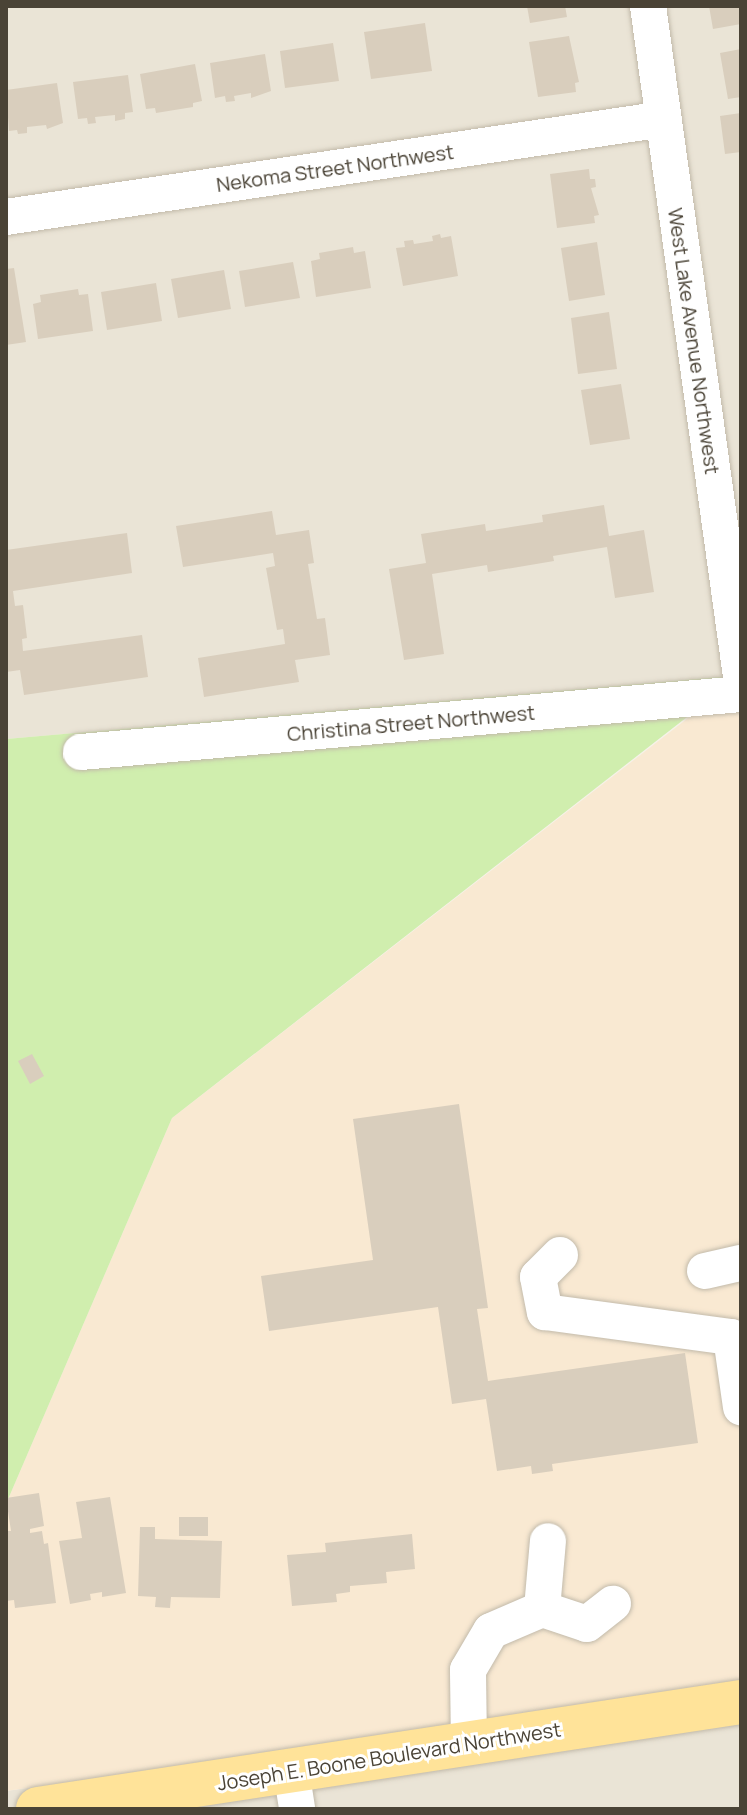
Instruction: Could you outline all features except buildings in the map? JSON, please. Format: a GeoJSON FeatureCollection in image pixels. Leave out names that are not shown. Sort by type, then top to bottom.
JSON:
{"type":"FeatureCollection","features":[{"type":"Feature","properties":{"kind":"main road","name":"Joseph E. Boone Boulevard Northwest"},"geometry":{"type":"LineString","coordinates":[[38,1809],[294,1790],[469,1744],[741,1702]]}},
{"type":"Feature","properties":{"kind":"street","name":"West Lake Avenue Northwest"},"geometry":{"type":"LineString","coordinates":[[648,6],[664,119],[729,500],[741,676]]}},
{"type":"Feature","properties":{"kind":"street","name":"Nekoma Street Northwest"},"geometry":{"type":"LineString","coordinates":[[6,217],[664,119]]}},
{"type":"Feature","properties":{"kind":"street","name":"Christina Street Northwest"},"geometry":{"type":"LineString","coordinates":[[81,752],[741,694]]}},
{"type":"Feature","properties":{"kind":"street"},"geometry":{"type":"LineString","coordinates":[[560,1255],[538,1277],[545,1312],[731,1337],[741,1407]]}},
{"type":"Feature","properties":{"kind":"street"},"geometry":{"type":"LineString","coordinates":[[705,1271],[741,1263]]}},
{"type":"Feature","properties":{"kind":"street"},"geometry":{"type":"LineString","coordinates":[[542,1609],[548,1541]]}},
{"type":"Feature","properties":{"kind":"street"},"geometry":{"type":"LineString","coordinates":[[469,1744],[468,1670],[491,1631],[542,1609],[587,1624],[613,1604]]}},
{"type":"Feature","properties":{"kind":"shaded area"},"geometry":{"type":"Polygon","coordinates":[[[6,6],[741,6],[741,675],[6,739],[6,6]]]}},
{"type":"Feature","properties":{"kind":"shaded area"},"geometry":{"type":"Polygon","coordinates":[[[741,677],[741,1687],[6,1791],[6,1504],[172,1118],[741,677]]]}},
{"type":"Feature","properties":{"kind":"shaded area"},"geometry":{"type":"Polygon","coordinates":[[[741,1687],[741,1809],[6,1809],[6,1791],[741,1687]]]}},
{"type":"Feature","properties":{"kind":"green space"},"geometry":{"type":"Polygon","coordinates":[[[741,675],[172,1118],[6,1504],[6,739],[741,675]]]}}]}
